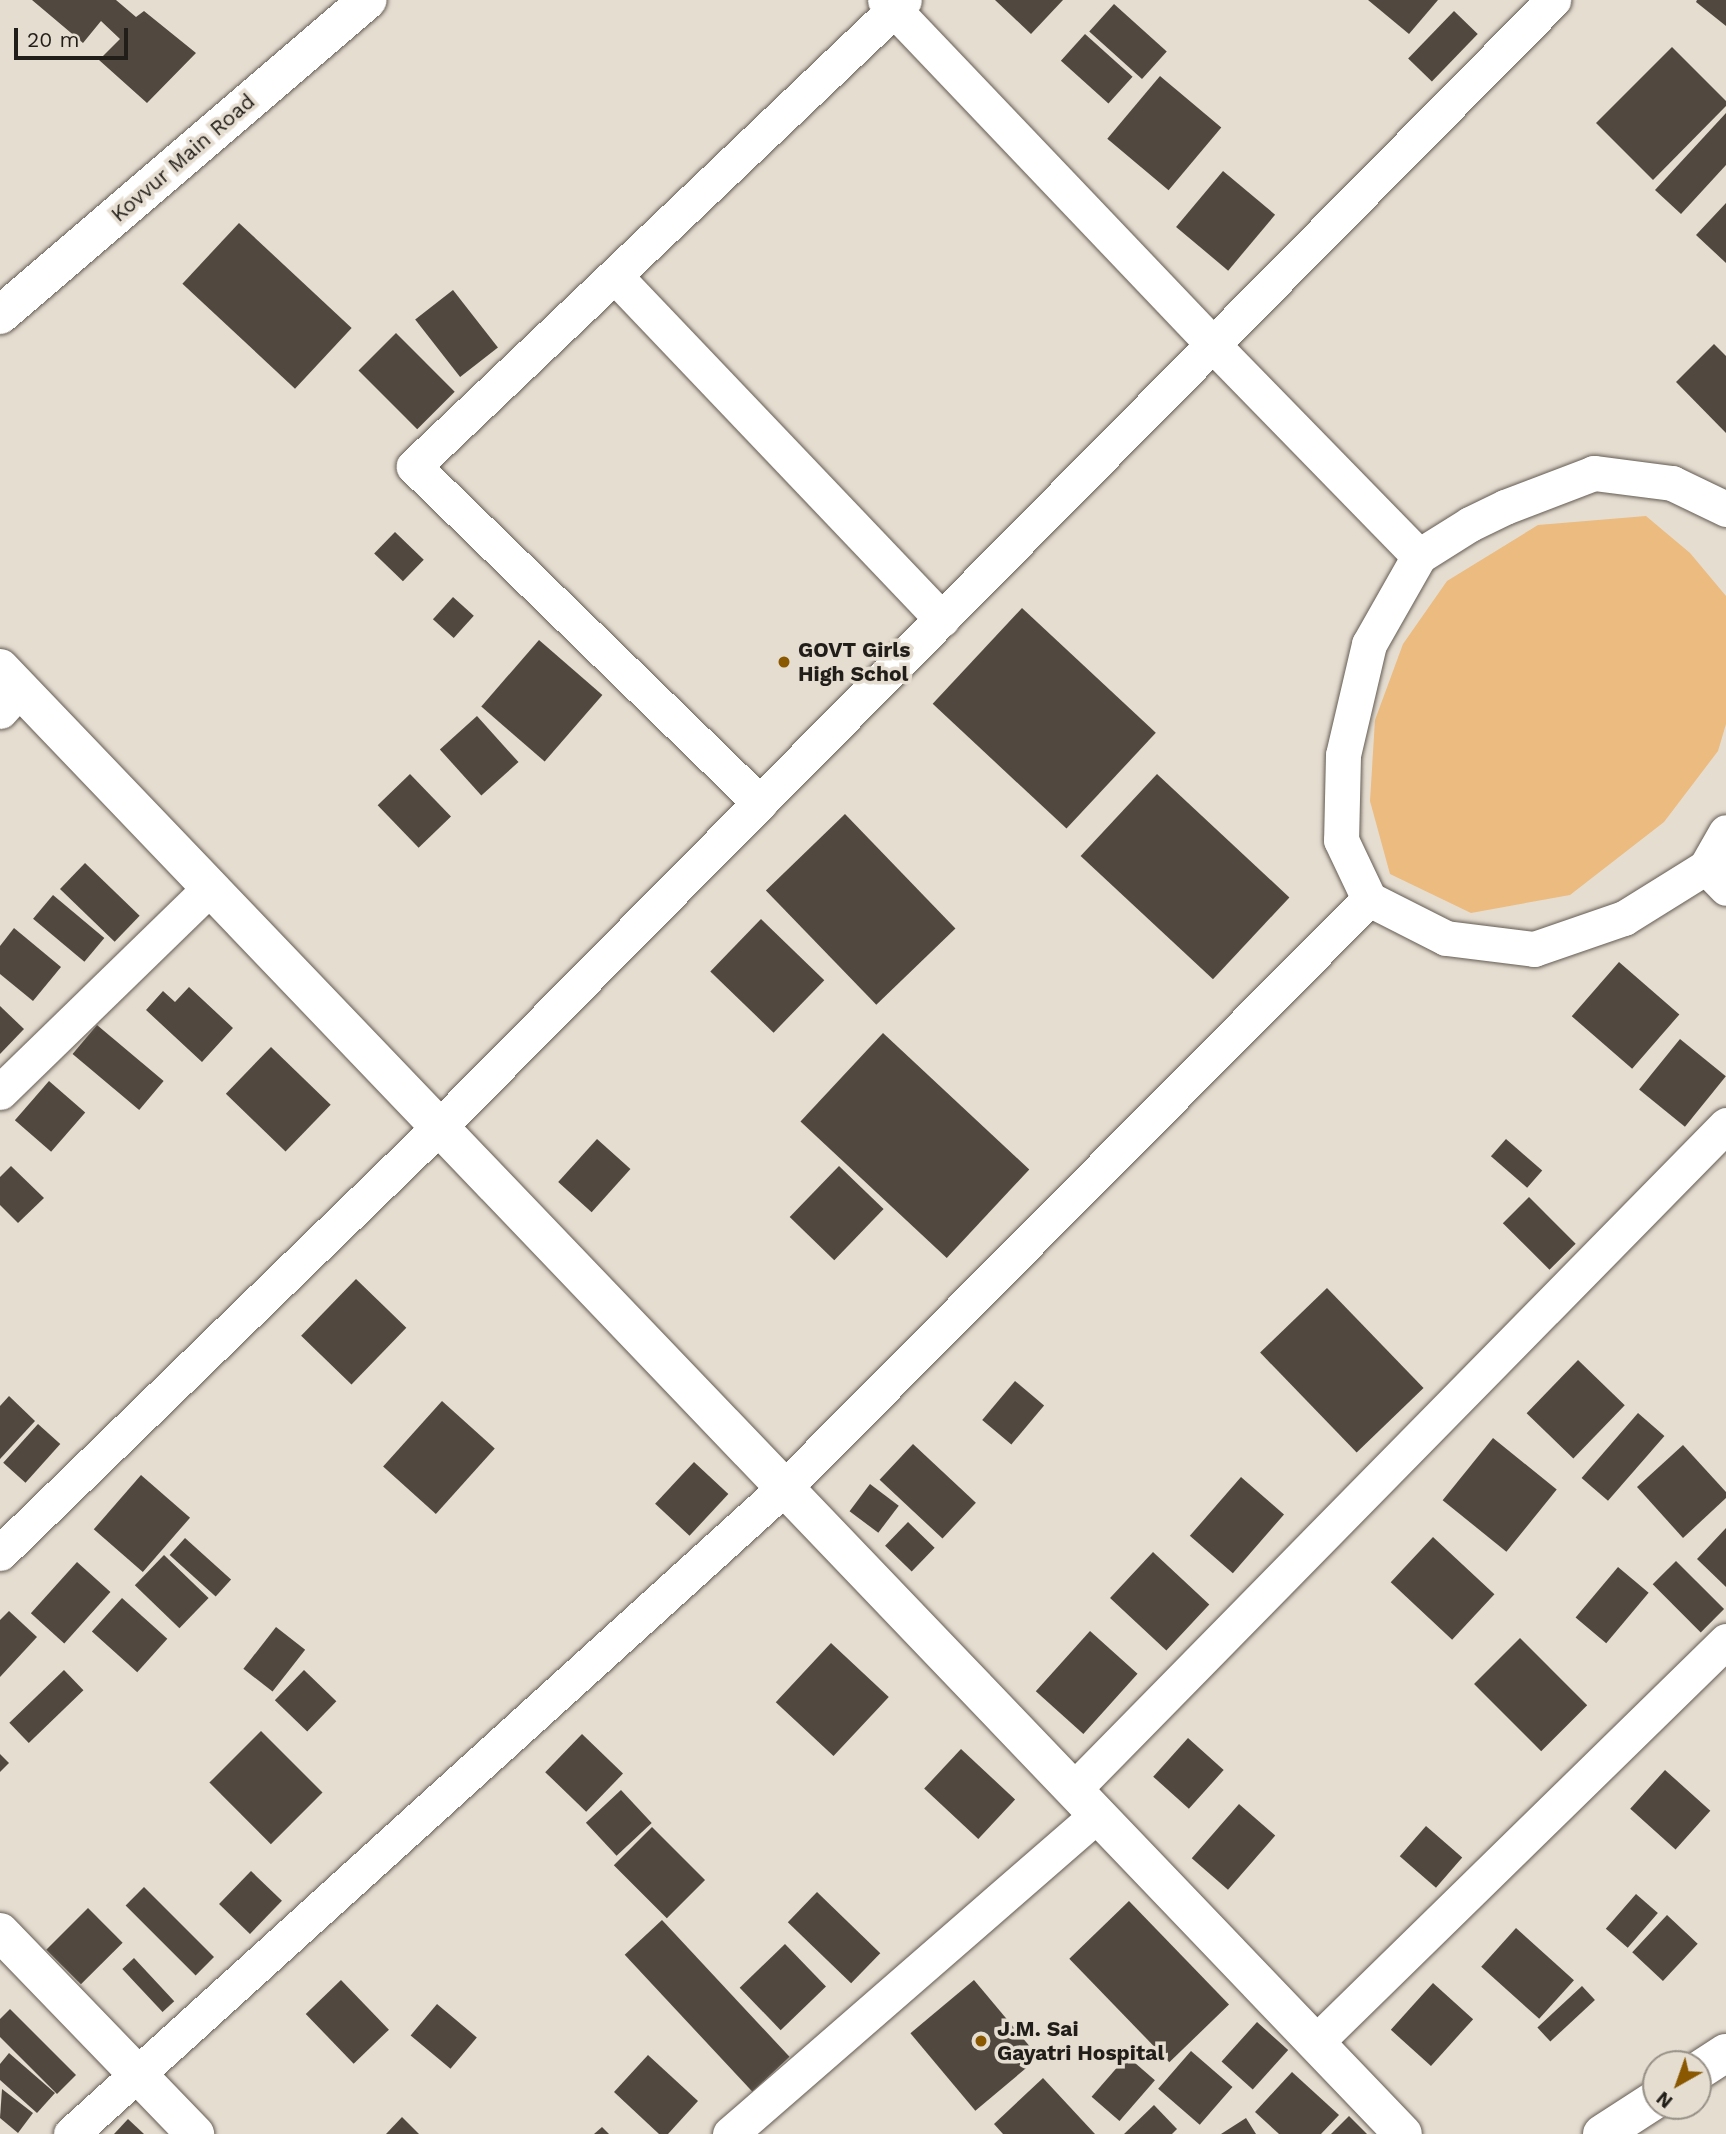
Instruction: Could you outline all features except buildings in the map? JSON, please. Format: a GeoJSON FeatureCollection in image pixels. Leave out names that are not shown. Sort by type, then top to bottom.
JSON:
{"type":"FeatureCollection","features":[{"type":"Feature","properties":{"kind":"street","name":"Kovvur Main Road"},"geometry":{"type":"LineString","coordinates":[[0,315],[366,0]]}},
{"type":"Feature","properties":{"kind":"street"},"geometry":{"type":"LineString","coordinates":[[0,1553],[439,1127],[1553,0]]}},
{"type":"Feature","properties":{"kind":"street"},"geometry":{"type":"LineString","coordinates":[[760,803],[414,466],[615,276],[895,3],[1213,345],[1419,556]]}},
{"type":"Feature","properties":{"kind":"street"},"geometry":{"type":"LineString","coordinates":[[615,276],[942,619]]}},
{"type":"Feature","properties":{"kind":"street"},"geometry":{"type":"LineString","coordinates":[[1726,509],[1672,483],[1594,473],[1493,512],[1419,556],[1369,644],[1343,754],[1341,840],[1369,899],[1446,938],[1534,949],[1624,918],[1716,878],[1726,831]]}},
{"type":"Feature","properties":{"kind":"street"},"geometry":{"type":"LineString","coordinates":[[7,690],[210,888],[1403,2134]]}},
{"type":"Feature","properties":{"kind":"street"},"geometry":{"type":"LineString","coordinates":[[0,1092],[210,888]]}},
{"type":"Feature","properties":{"kind":"street"},"geometry":{"type":"LineString","coordinates":[[71,2134],[785,1488],[1369,899]]}},
{"type":"Feature","properties":{"kind":"street"},"geometry":{"type":"LineString","coordinates":[[730,2134],[1085,1802],[1726,1125]]}},
{"type":"Feature","properties":{"kind":"street"},"geometry":{"type":"LineString","coordinates":[[1315,2043],[1726,1641]]}},
{"type":"Feature","properties":{"kind":"street"},"geometry":{"type":"LineString","coordinates":[[0,1932],[195,2134]]}},
{"type":"Feature","properties":{"kind":"street"},"geometry":{"type":"LineString","coordinates":[[1602,2134],[1642,2108]]}},
{"type":"Feature","properties":{"kind":"shaded area"},"geometry":{"type":"Polygon","coordinates":[[[1646,516],[1690,553],[1726,596],[1726,724],[1718,751],[1664,822],[1570,895],[1471,913],[1390,874],[1370,801],[1375,720],[1403,644],[1447,581],[1538,525],[1646,516]]]}},
{"type":"Feature","properties":{"kind":"place","name":"GOVT Girls High Schol"},"geometry":{"type":"Point","coordinates":[784,662]}},
{"type":"Feature","properties":{"kind":"place","name":"J.M. Sai Gayatri Hospital"},"geometry":{"type":"Point","coordinates":[981,2041]}}]}
